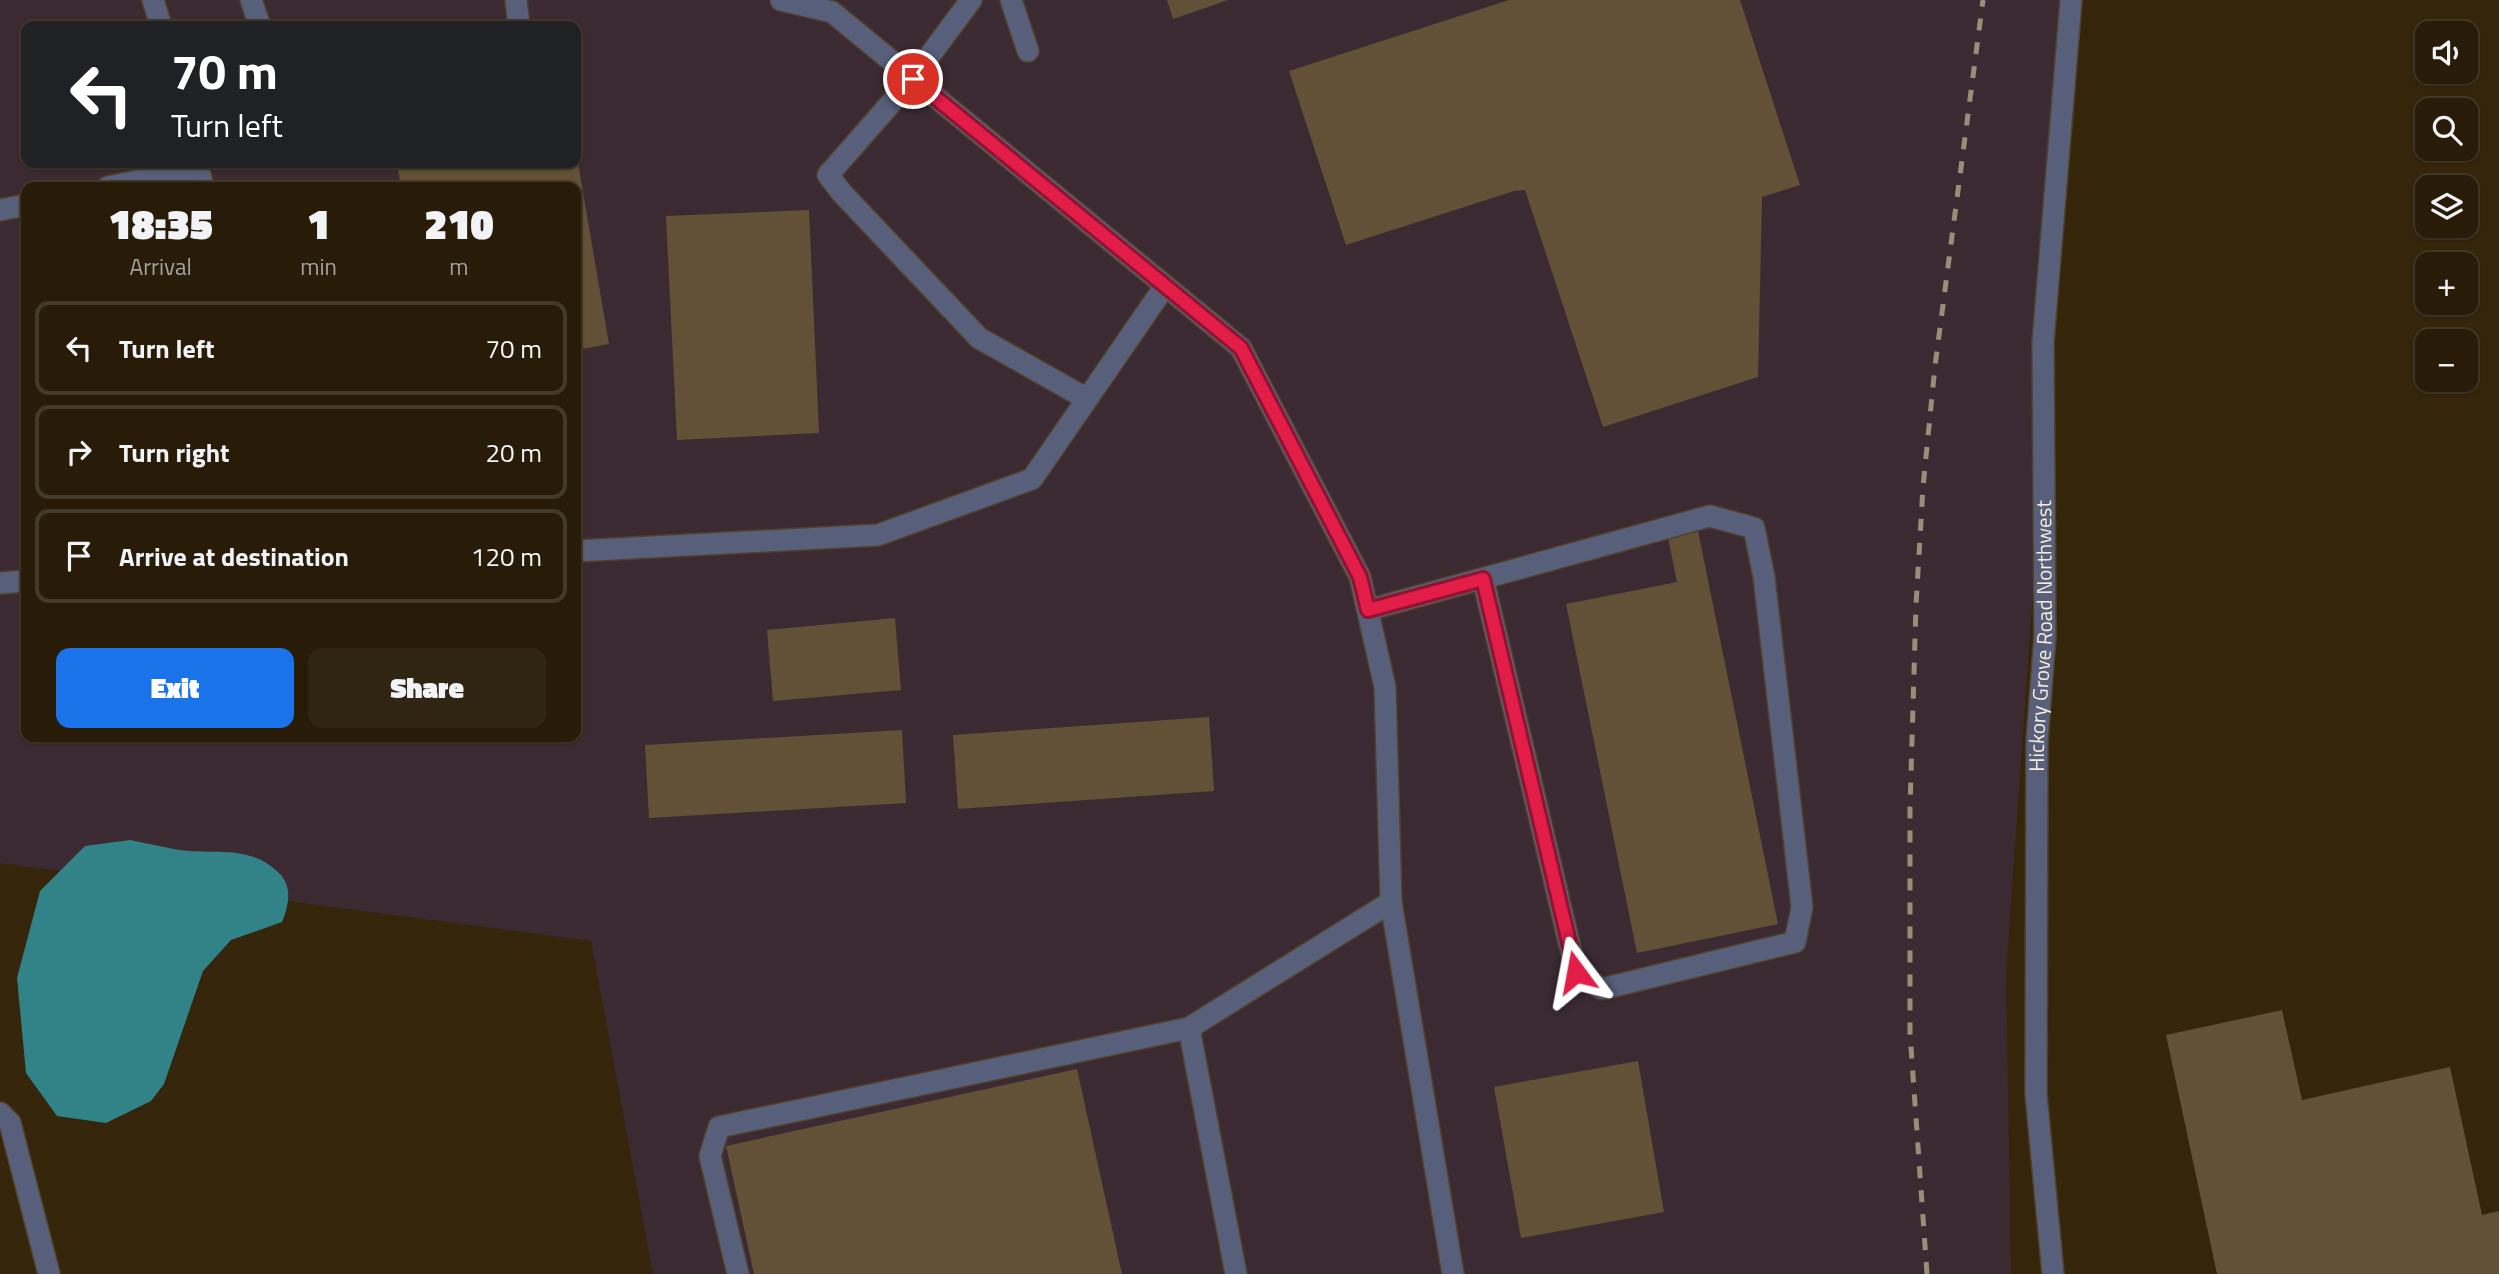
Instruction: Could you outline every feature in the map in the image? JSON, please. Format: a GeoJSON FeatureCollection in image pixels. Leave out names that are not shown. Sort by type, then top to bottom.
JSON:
{"type":"FeatureCollection","features":[{"type":"Feature","properties":{"kind":"street"},"geometry":{"type":"LineString","coordinates":[[153,0],[159,21]]}},
{"type":"Feature","properties":{"kind":"street"},"geometry":{"type":"LineString","coordinates":[[251,0],[258,21]]}},
{"type":"Feature","properties":{"kind":"street"},"geometry":{"type":"LineString","coordinates":[[516,0],[518,21]]}},
{"type":"Feature","properties":{"kind":"street"},"geometry":{"type":"LineString","coordinates":[[781,0],[832,12],[1241,348],[1360,577],[1368,610],[1385,687],[1391,902],[1453,1274]]}},
{"type":"Feature","properties":{"kind":"street"},"geometry":{"type":"LineString","coordinates":[[971,0],[913,79],[828,175],[979,338],[1087,399]]}},
{"type":"Feature","properties":{"kind":"street"},"geometry":{"type":"LineString","coordinates":[[1011,0],[1028,51]]}},
{"type":"Feature","properties":{"kind":"street","name":"Hickory Grove Road Northwest"},"geometry":{"type":"LineString","coordinates":[[2053,1274],[2036,1094],[2037,741],[2045,636],[2043,342],[2071,0]]}},
{"type":"Feature","properties":{"kind":"street"},"geometry":{"type":"LineString","coordinates":[[141,182],[200,173]]}},
{"type":"Feature","properties":{"kind":"street"},"geometry":{"type":"LineString","coordinates":[[0,210],[21,206]]}},
{"type":"Feature","properties":{"kind":"street"},"geometry":{"type":"LineString","coordinates":[[581,551],[878,535],[1032,480],[1165,286]]}},
{"type":"Feature","properties":{"kind":"street"},"geometry":{"type":"LineString","coordinates":[[1368,610],[1710,516],[1754,528],[1764,578],[1802,907],[1795,943],[1602,989],[1576,972],[1483,579]]}},
{"type":"Feature","properties":{"kind":"street"},"geometry":{"type":"LineString","coordinates":[[0,583],[21,581]]}},
{"type":"Feature","properties":{"kind":"street"},"geometry":{"type":"LineString","coordinates":[[738,1274],[710,1156],[719,1127],[1189,1028],[1391,902]]}},
{"type":"Feature","properties":{"kind":"street"},"geometry":{"type":"LineString","coordinates":[[1189,1028],[1236,1274]]}},
{"type":"Feature","properties":{"kind":"street"},"geometry":{"type":"LineString","coordinates":[[0,1113],[10,1124],[49,1274]]}},
{"type":"Feature","properties":{"kind":"shaded area"},"geometry":{"type":"Polygon","coordinates":[[[0,0],[2079,0],[2006,973],[2011,1274],[653,1274],[591,941],[0,863],[0,0]]]}},
{"type":"Feature","properties":{"kind":"water"},"geometry":{"type":"Polygon","coordinates":[[[130,840],[179,850],[231,852],[255,857],[283,877],[288,889],[286,909],[282,922],[231,940],[203,971],[164,1084],[151,1101],[106,1123],[57,1116],[26,1073],[17,978],[40,891],[85,846],[130,840]]]}},
{"type":"Feature","properties":{"kind":"building"},"geometry":{"type":"Polygon","coordinates":[[[1167,0],[1228,0],[1173,19],[1167,0]]]}},
{"type":"Feature","properties":{"kind":"building"},"geometry":{"type":"Polygon","coordinates":[[[1509,0],[1740,0],[1800,185],[1762,197],[1758,377],[1603,427],[1525,190],[1514,191],[1346,245],[1289,71],[1509,0]]]}},
{"type":"Feature","properties":{"kind":"building"},"geometry":{"type":"Polygon","coordinates":[[[398,168],[579,168],[609,344],[581,349],[581,182],[400,182],[398,168]]]}},
{"type":"Feature","properties":{"kind":"building"},"geometry":{"type":"Polygon","coordinates":[[[809,210],[819,433],[677,440],[666,216],[809,210]]]}},
{"type":"Feature","properties":{"kind":"building"},"geometry":{"type":"Polygon","coordinates":[[[1698,531],[1778,924],[1637,953],[1566,604],[1677,582],[1668,538],[1698,531]]]}},
{"type":"Feature","properties":{"kind":"building"},"geometry":{"type":"Polygon","coordinates":[[[895,618],[901,690],[773,701],[767,630],[895,618]]]}},
{"type":"Feature","properties":{"kind":"building"},"geometry":{"type":"Polygon","coordinates":[[[1209,717],[1214,791],[958,809],[953,735],[1209,717]]]}},
{"type":"Feature","properties":{"kind":"building"},"geometry":{"type":"Polygon","coordinates":[[[902,730],[906,803],[649,818],[645,745],[902,730]]]}},
{"type":"Feature","properties":{"kind":"building"},"geometry":{"type":"Polygon","coordinates":[[[2282,1010],[2302,1100],[2450,1067],[2482,1215],[2499,1211],[2499,1274],[2217,1274],[2166,1035],[2282,1010]]]}},
{"type":"Feature","properties":{"kind":"building"},"geometry":{"type":"Polygon","coordinates":[[[1638,1061],[1664,1212],[1521,1238],[1494,1087],[1638,1061]]]}},
{"type":"Feature","properties":{"kind":"building"},"geometry":{"type":"Polygon","coordinates":[[[1077,1069],[1122,1274],[754,1274],[726,1146],[1077,1069]]]}},
{"type":"Feature","properties":{"kind":"railway"},"geometry":{"type":"LineString","coordinates":[[1927,1274],[1910,1033],[1910,808],[1916,605],[1923,487],[1935,366],[1983,0]]}},
{"type":"Feature","properties":{"kind":"route"},"geometry":{"type":"LineString","coordinates":[[913,79],[1241,348],[1360,577],[1368,610],[1483,579],[1576,972]]}}]}
